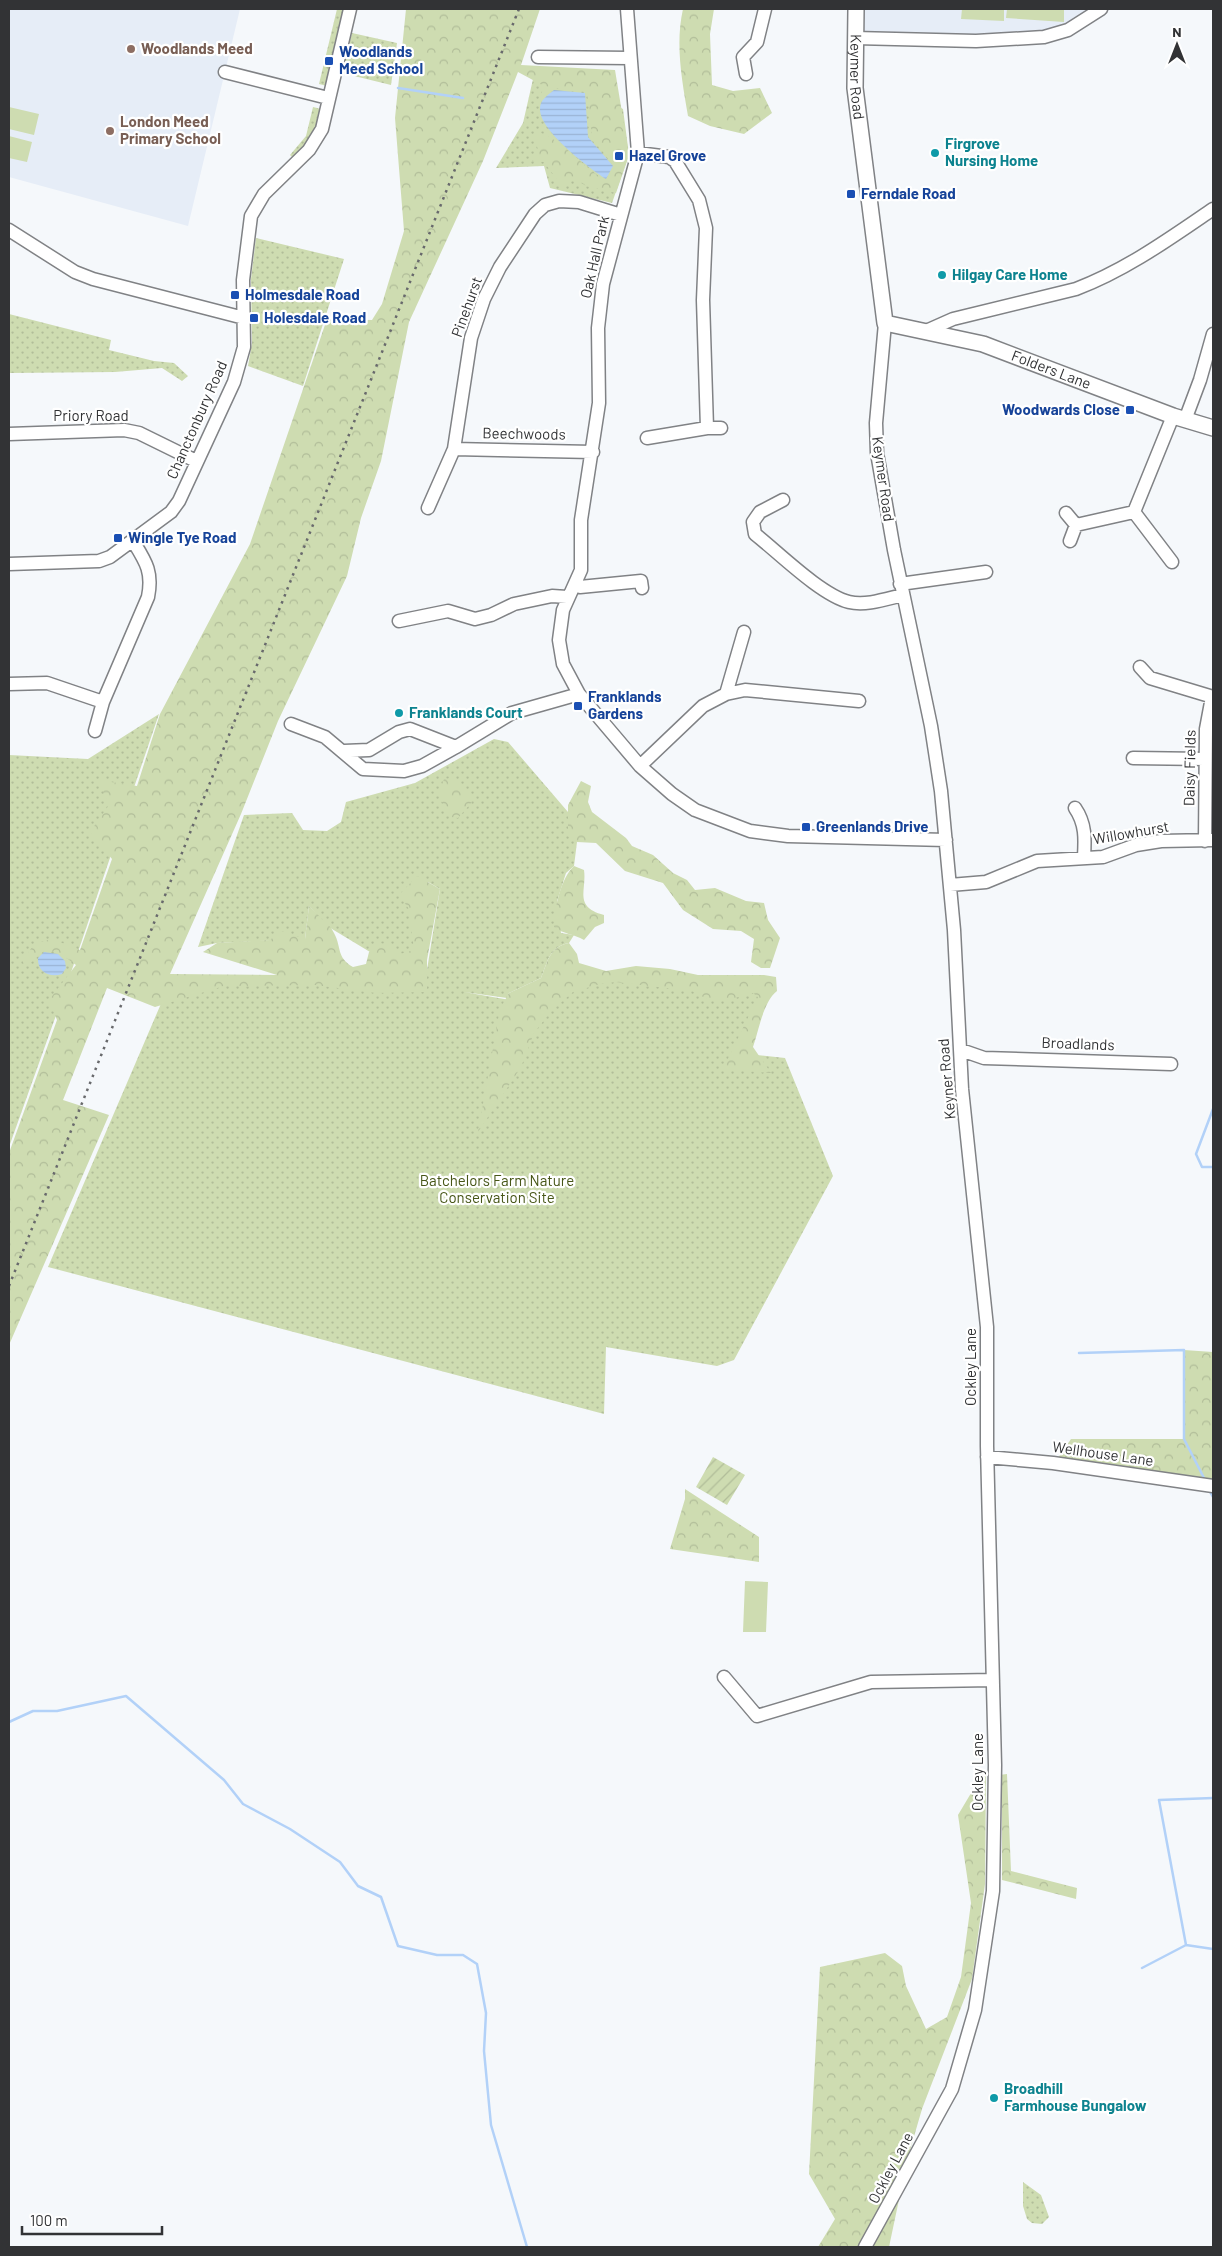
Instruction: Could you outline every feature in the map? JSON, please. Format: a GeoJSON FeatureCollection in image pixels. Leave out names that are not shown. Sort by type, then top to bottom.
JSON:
{"type":"FeatureCollection","features":[{"type":"Feature","properties":{"kind":"main road","name":"Keymer Road"},"geometry":{"type":"LineString","coordinates":[[856,9],[854,88],[885,323]]}},
{"type":"Feature","properties":{"kind":"main road","name":"Folders Lane"},"geometry":{"type":"LineString","coordinates":[[885,323],[983,344],[1179,418],[1213,428]]}},
{"type":"Feature","properties":{"kind":"street","name":"Chanctonbury Road"},"geometry":{"type":"LineString","coordinates":[[9,564],[98,561],[110,557],[171,512],[179,501],[237,375],[244,347],[243,280],[251,216],[264,194],[309,150],[322,129],[350,9]]}},
{"type":"Feature","properties":{"kind":"street","name":"Oak Hall Park"},"geometry":{"type":"LineString","coordinates":[[575,585],[581,570],[582,517],[593,452],[598,403],[598,328],[603,284],[638,153],[627,9]]}},
{"type":"Feature","properties":{"kind":"street"},"geometry":{"type":"LineString","coordinates":[[746,74],[743,57],[757,42],[765,9]]}},
{"type":"Feature","properties":{"kind":"street"},"geometry":{"type":"LineString","coordinates":[[855,38],[976,41],[1044,37],[1068,30],[1101,9]]}},
{"type":"Feature","properties":{"kind":"street"},"geometry":{"type":"LineString","coordinates":[[538,57],[630,58]]}},
{"type":"Feature","properties":{"kind":"street"},"geometry":{"type":"LineString","coordinates":[[225,72],[328,98]]}},
{"type":"Feature","properties":{"kind":"street"},"geometry":{"type":"LineString","coordinates":[[638,153],[669,157],[675,161],[699,200],[706,228],[703,300],[707,428]]}},
{"type":"Feature","properties":{"kind":"street","name":"Pinehurst"},"geometry":{"type":"LineString","coordinates":[[428,508],[454,449],[471,338],[484,299],[500,267],[535,214],[545,205],[559,201],[579,202],[622,215]]}},
{"type":"Feature","properties":{"kind":"street"},"geometry":{"type":"LineString","coordinates":[[926,331],[953,319],[1076,289],[1093,282],[1159,247],[1213,209]]}},
{"type":"Feature","properties":{"kind":"street"},"geometry":{"type":"LineString","coordinates":[[9,230],[75,272],[93,279],[244,318]]}},
{"type":"Feature","properties":{"kind":"street","name":"Keymer Road"},"geometry":{"type":"LineString","coordinates":[[885,323],[876,416],[877,446],[902,590],[931,726],[941,791],[950,885]]}},
{"type":"Feature","properties":{"kind":"street"},"geometry":{"type":"LineString","coordinates":[[1134,512],[1179,418],[1200,380],[1213,334]]}},
{"type":"Feature","properties":{"kind":"street"},"geometry":{"type":"LineString","coordinates":[[647,438],[707,428],[721,428]]}},
{"type":"Feature","properties":{"kind":"street","name":"Priory Road"},"geometry":{"type":"LineString","coordinates":[[9,434],[124,430],[139,433],[196,461]]}},
{"type":"Feature","properties":{"kind":"street","name":"Beechwoods"},"geometry":{"type":"LineString","coordinates":[[454,449],[593,452]]}},
{"type":"Feature","properties":{"kind":"street"},"geometry":{"type":"LineString","coordinates":[[783,500],[760,512],[753,522],[755,534],[829,594],[850,602],[867,603],[902,590],[986,572]]}},
{"type":"Feature","properties":{"kind":"street"},"geometry":{"type":"LineString","coordinates":[[1076,525],[1134,512]]}},
{"type":"Feature","properties":{"kind":"street"},"geometry":{"type":"LineString","coordinates":[[1134,512],[1172,562]]}},
{"type":"Feature","properties":{"kind":"street"},"geometry":{"type":"LineString","coordinates":[[1066,513],[1076,525]]}},
{"type":"Feature","properties":{"kind":"street"},"geometry":{"type":"LineString","coordinates":[[1070,542],[1076,525]]}},
{"type":"Feature","properties":{"kind":"street"},"geometry":{"type":"LineString","coordinates":[[95,731],[103,702],[148,597],[151,582],[147,565],[133,541]]}},
{"type":"Feature","properties":{"kind":"street"},"geometry":{"type":"LineString","coordinates":[[642,588],[641,581],[580,587],[575,585],[567,597],[559,640],[563,664],[579,694],[640,766],[672,794],[695,810],[750,831],[788,836],[946,840]]}},
{"type":"Feature","properties":{"kind":"street"},"geometry":{"type":"LineString","coordinates":[[399,621],[448,611],[475,619],[491,615],[514,604],[552,596],[567,597]]}},
{"type":"Feature","properties":{"kind":"street"},"geometry":{"type":"LineString","coordinates":[[726,694],[744,632]]}},
{"type":"Feature","properties":{"kind":"street"},"geometry":{"type":"LineString","coordinates":[[1140,667],[1150,678],[1213,697]]}},
{"type":"Feature","properties":{"kind":"street"},"geometry":{"type":"LineString","coordinates":[[9,684],[47,683],[103,702]]}},
{"type":"Feature","properties":{"kind":"street"},"geometry":{"type":"LineString","coordinates":[[640,766],[703,706],[726,694],[745,690],[859,701]]}},
{"type":"Feature","properties":{"kind":"street"},"geometry":{"type":"LineString","coordinates":[[291,724],[325,737],[363,769],[386,768],[404,771],[422,766],[512,713],[579,694]]}},
{"type":"Feature","properties":{"kind":"street","name":"Daisy Fields"},"geometry":{"type":"LineString","coordinates":[[1209,841],[1205,759],[1206,729],[1213,697]]}},
{"type":"Feature","properties":{"kind":"street"},"geometry":{"type":"LineString","coordinates":[[344,752],[369,750],[399,732],[410,729],[456,747]]}},
{"type":"Feature","properties":{"kind":"street"},"geometry":{"type":"LineString","coordinates":[[363,750],[371,759],[386,768]]}},
{"type":"Feature","properties":{"kind":"street"},"geometry":{"type":"LineString","coordinates":[[1133,758],[1205,759]]}},
{"type":"Feature","properties":{"kind":"street","name":"Willowhurst"},"geometry":{"type":"LineString","coordinates":[[1075,808],[1080,815],[1086,834],[1084,857]]}},
{"type":"Feature","properties":{"kind":"street","name":"Willowhurst"},"geometry":{"type":"LineString","coordinates":[[950,885],[986,882],[1037,861],[1103,857],[1136,845],[1161,841],[1209,841]]}},
{"type":"Feature","properties":{"kind":"street","name":"Keyner Road"},"geometry":{"type":"LineString","coordinates":[[950,885],[962,1070],[982,1270]]}},
{"type":"Feature","properties":{"kind":"street","name":"Broadlands"},"geometry":{"type":"LineString","coordinates":[[961,1050],[984,1058],[1171,1064]]}},
{"type":"Feature","properties":{"kind":"street"},"geometry":{"type":"LineString","coordinates":[[962,1070],[984,1058]]}},
{"type":"Feature","properties":{"kind":"street","name":"Ockley Lane"},"geometry":{"type":"LineString","coordinates":[[866,2247],[952,2089],[975,2010],[993,1891],[993,1680],[987,1457],[988,1327],[982,1270]]}},
{"type":"Feature","properties":{"kind":"street","name":"Wellhouse Lane"},"geometry":{"type":"LineString","coordinates":[[987,1457],[1053,1463],[1213,1486]]}},
{"type":"Feature","properties":{"kind":"street"},"geometry":{"type":"LineString","coordinates":[[724,1677],[758,1716],[871,1682],[993,1680]]}},
{"type":"Feature","properties":{"kind":"shaded area","name":"London Meed Primary School"},"geometry":{"type":"Polygon","coordinates":[[[9,9],[240,9],[188,226],[9,177],[9,9]]]}},
{"type":"Feature","properties":{"kind":"shaded area"},"geometry":{"type":"Polygon","coordinates":[[[862,9],[1095,9],[1072,26],[1044,35],[862,35],[862,9]]]}},
{"type":"Feature","properties":{"kind":"green space"},"geometry":{"type":"Polygon","coordinates":[[[337,9],[345,9],[327,86],[319,84],[337,9]]]}},
{"type":"Feature","properties":{"kind":"green space"},"geometry":{"type":"Polygon","coordinates":[[[406,9],[540,9],[521,65],[615,70],[629,155],[616,193],[586,186],[573,177],[564,189],[544,162],[532,161],[538,151],[534,131],[544,134],[562,145],[605,180],[614,167],[592,137],[587,92],[553,88],[539,100],[544,86],[518,72],[483,161],[409,322],[381,461],[361,518],[347,576],[278,721],[241,814],[170,974],[277,975],[203,952],[217,943],[270,940],[281,931],[305,939],[309,906],[332,930],[344,960],[353,967],[366,964],[369,952],[379,943],[391,945],[400,954],[414,950],[409,909],[399,895],[417,876],[440,889],[427,960],[427,992],[376,993],[315,985],[224,986],[155,1007],[107,988],[63,1100],[109,1115],[9,1345],[9,1153],[57,1020],[49,1000],[76,965],[58,952],[44,951],[28,965],[22,962],[34,944],[52,939],[80,950],[112,859],[90,832],[109,805],[98,780],[137,786],[160,714],[250,544],[327,319],[372,320],[382,304],[404,231],[395,118],[406,9]]]}},
{"type":"Feature","properties":{"kind":"green space"},"geometry":{"type":"Polygon","coordinates":[[[683,9],[714,9],[710,34],[712,85],[733,91],[760,88],[772,113],[744,134],[710,126],[688,116],[679,49],[683,9]]]}},
{"type":"Feature","properties":{"kind":"green space"},"geometry":{"type":"Polygon","coordinates":[[[962,9],[1004,9],[1004,21],[961,19],[962,9]]]}},
{"type":"Feature","properties":{"kind":"green space"},"geometry":{"type":"Polygon","coordinates":[[[1007,9],[1064,9],[1064,22],[1006,18],[1007,9]]]}},
{"type":"Feature","properties":{"kind":"green space"},"geometry":{"type":"Polygon","coordinates":[[[352,33],[397,43],[391,85],[342,73],[352,33]]]}},
{"type":"Feature","properties":{"kind":"green space"},"geometry":{"type":"Polygon","coordinates":[[[536,66],[623,109],[629,155],[612,203],[550,188],[544,166],[496,168],[523,123],[536,66]]]}},
{"type":"Feature","properties":{"kind":"green space"},"geometry":{"type":"Polygon","coordinates":[[[9,107],[39,114],[34,135],[9,129],[9,107]]]}},
{"type":"Feature","properties":{"kind":"green space"},"geometry":{"type":"Polygon","coordinates":[[[313,107],[321,109],[317,123],[303,147],[292,157],[290,155],[306,136],[313,107]]]}},
{"type":"Feature","properties":{"kind":"green space"},"geometry":{"type":"Polygon","coordinates":[[[9,136],[32,142],[27,162],[9,158],[9,136]]]}},
{"type":"Feature","properties":{"kind":"green space"},"geometry":{"type":"Polygon","coordinates":[[[256,238],[344,259],[303,386],[248,366],[252,343],[251,279],[256,238]]]}},
{"type":"Feature","properties":{"kind":"green space"},"geometry":{"type":"Polygon","coordinates":[[[9,314],[111,340],[109,350],[154,361],[174,363],[188,376],[182,381],[162,368],[115,372],[9,373],[9,314]]]}},
{"type":"Feature","properties":{"kind":"green space"},"geometry":{"type":"Polygon","coordinates":[[[159,714],[64,993],[9,1147],[9,755],[88,759],[159,714]]]}},
{"type":"Feature","properties":{"kind":"green space","name":"Batchelors Farm Nature Conservation Site"},"geometry":{"type":"Polygon","coordinates":[[[494,739],[508,742],[568,812],[577,842],[574,866],[566,873],[557,901],[561,933],[574,935],[569,943],[553,951],[541,978],[509,993],[507,998],[464,992],[545,1006],[583,972],[768,988],[747,1054],[785,1058],[833,1176],[734,1360],[717,1366],[606,1347],[604,1414],[48,1267],[163,999],[223,981],[423,984],[327,926],[309,906],[305,939],[217,943],[198,947],[244,815],[292,813],[303,830],[327,831],[341,822],[346,802],[415,783],[494,739]],[[428,882],[426,976],[440,889],[428,882]]]}},
{"type":"Feature","properties":{"kind":"green space"},"geometry":{"type":"Polygon","coordinates":[[[454,778],[472,797],[471,803],[458,818],[451,817],[444,808],[441,799],[444,779],[454,778]]]}},
{"type":"Feature","properties":{"kind":"green space"},"geometry":{"type":"Polygon","coordinates":[[[581,781],[591,786],[588,802],[592,812],[626,838],[632,846],[653,855],[673,873],[687,880],[695,890],[715,888],[746,901],[764,903],[768,920],[780,938],[770,968],[761,968],[751,962],[754,939],[741,931],[713,929],[683,910],[663,883],[625,871],[596,843],[577,842],[568,836],[568,805],[581,781]]]}},
{"type":"Feature","properties":{"kind":"green space"},"geometry":{"type":"Polygon","coordinates":[[[574,866],[584,870],[585,903],[594,912],[604,915],[604,923],[595,927],[584,940],[554,927],[559,894],[565,878],[574,866]]]}},
{"type":"Feature","properties":{"kind":"green space"},"geometry":{"type":"Polygon","coordinates":[[[569,943],[577,954],[579,963],[606,971],[636,966],[670,969],[698,975],[764,975],[776,977],[777,991],[765,1009],[753,1047],[771,1073],[723,1069],[758,997],[753,993],[724,1001],[709,1000],[692,991],[616,982],[600,984],[573,992],[552,1010],[534,1033],[521,1067],[478,1132],[500,1009],[509,993],[541,978],[553,951],[569,943]]]}},
{"type":"Feature","properties":{"kind":"green space"},"geometry":{"type":"Polygon","coordinates":[[[1184,1350],[1213,1352],[1213,1480],[1058,1458],[1071,1439],[1184,1439],[1184,1350]]]}},
{"type":"Feature","properties":{"kind":"green space"},"geometry":{"type":"Polygon","coordinates":[[[713,1457],[745,1475],[727,1505],[696,1487],[713,1457]]]}},
{"type":"Feature","properties":{"kind":"green space"},"geometry":{"type":"Polygon","coordinates":[[[685,1489],[759,1537],[759,1562],[670,1549],[685,1499],[685,1489]]]}},
{"type":"Feature","properties":{"kind":"green space"},"geometry":{"type":"Polygon","coordinates":[[[745,1581],[768,1582],[766,1632],[743,1632],[745,1581]]]}},
{"type":"Feature","properties":{"kind":"green space"},"geometry":{"type":"Polygon","coordinates":[[[983,1773],[986,1773],[985,1884],[972,1979],[922,2109],[908,2157],[889,2247],[818,2247],[835,2219],[809,2174],[820,1967],[885,1953],[902,1966],[906,1986],[926,2029],[947,2017],[961,1977],[971,1903],[958,1815],[983,1773]]]}},
{"type":"Feature","properties":{"kind":"green space"},"geometry":{"type":"Polygon","coordinates":[[[1007,1774],[1011,1871],[1077,1888],[1076,1899],[1002,1880],[1002,1806],[999,1775],[1007,1774]]]}},
{"type":"Feature","properties":{"kind":"green space"},"geometry":{"type":"Polygon","coordinates":[[[1023,2182],[1041,2195],[1049,2217],[1042,2224],[1032,2223],[1027,2219],[1023,2206],[1023,2182]]]}},
{"type":"Feature","properties":{"kind":"water"},"geometry":{"type":"Polygon","coordinates":[[[554,90],[585,93],[588,137],[613,166],[606,179],[566,148],[547,127],[542,117],[540,105],[554,90]]]}},
{"type":"Feature","properties":{"kind":"water"},"geometry":{"type":"Polygon","coordinates":[[[44,952],[58,954],[65,961],[66,968],[62,974],[53,975],[42,970],[38,963],[38,958],[44,952]]]}},
{"type":"Feature","properties":{"kind":"waterway"},"geometry":{"type":"LineString","coordinates":[[398,88],[463,98]]}},
{"type":"Feature","properties":{"kind":"waterway"},"geometry":{"type":"LineString","coordinates":[[1213,1109],[1196,1154],[1202,1167],[1213,1167]]}},
{"type":"Feature","properties":{"kind":"waterway"},"geometry":{"type":"LineString","coordinates":[[1079,1353],[1184,1350],[1184,1439],[1205,1480]]}},
{"type":"Feature","properties":{"kind":"waterway"},"geometry":{"type":"LineString","coordinates":[[1209,1490],[1213,1497]]}},
{"type":"Feature","properties":{"kind":"waterway"},"geometry":{"type":"LineString","coordinates":[[9,1722],[33,1711],[57,1711],[126,1696],[224,1780],[243,1804],[290,1829],[340,1862],[358,1886],[381,1897],[398,1946],[437,1955],[463,1955],[477,1964],[486,2013],[484,2051],[491,2125],[527,2247]]}},
{"type":"Feature","properties":{"kind":"waterway"},"geometry":{"type":"LineString","coordinates":[[1186,1945],[1159,1800],[1213,1798]]}},
{"type":"Feature","properties":{"kind":"waterway"},"geometry":{"type":"LineString","coordinates":[[1142,1968],[1186,1945],[1213,1949]]}},
{"type":"Feature","properties":{"kind":"railway"},"geometry":{"type":"LineString","coordinates":[[9,1286],[519,9]]}},
{"type":"Feature","properties":{"kind":"place","name":"Woodlands Meed"},"geometry":{"type":"Point","coordinates":[131,49]}},
{"type":"Feature","properties":{"kind":"place","name":"Woodlands Meed School"},"geometry":{"type":"Point","coordinates":[329,61]}},
{"type":"Feature","properties":{"kind":"place","name":"London Meed Primary School"},"geometry":{"type":"Point","coordinates":[110,131]}},
{"type":"Feature","properties":{"kind":"place","name":"Firgrove Nursing Home"},"geometry":{"type":"Point","coordinates":[935,153]}},
{"type":"Feature","properties":{"kind":"place","name":"Hazel Grove"},"geometry":{"type":"Point","coordinates":[619,156]}},
{"type":"Feature","properties":{"kind":"place","name":"Ferndale Road"},"geometry":{"type":"Point","coordinates":[851,194]}},
{"type":"Feature","properties":{"kind":"place","name":"Hilgay Care Home"},"geometry":{"type":"Point","coordinates":[942,275]}},
{"type":"Feature","properties":{"kind":"place","name":"Holmesdale Road"},"geometry":{"type":"Point","coordinates":[235,295]}},
{"type":"Feature","properties":{"kind":"place","name":"Holesdale Road"},"geometry":{"type":"Point","coordinates":[254,318]}},
{"type":"Feature","properties":{"kind":"place","name":"Woodwards Close"},"geometry":{"type":"Point","coordinates":[1130,410]}},
{"type":"Feature","properties":{"kind":"place","name":"Wingle Tye Road"},"geometry":{"type":"Point","coordinates":[118,538]}},
{"type":"Feature","properties":{"kind":"place","name":"Franklands Gardens"},"geometry":{"type":"Point","coordinates":[578,706]}},
{"type":"Feature","properties":{"kind":"place","name":"Franklands Court"},"geometry":{"type":"Point","coordinates":[399,713]}},
{"type":"Feature","properties":{"kind":"place","name":"Greenlands Drive"},"geometry":{"type":"Point","coordinates":[806,827]}},
{"type":"Feature","properties":{"kind":"place","name":"Broadhill Farmhouse Bungalow"},"geometry":{"type":"Point","coordinates":[994,2098]}}]}
